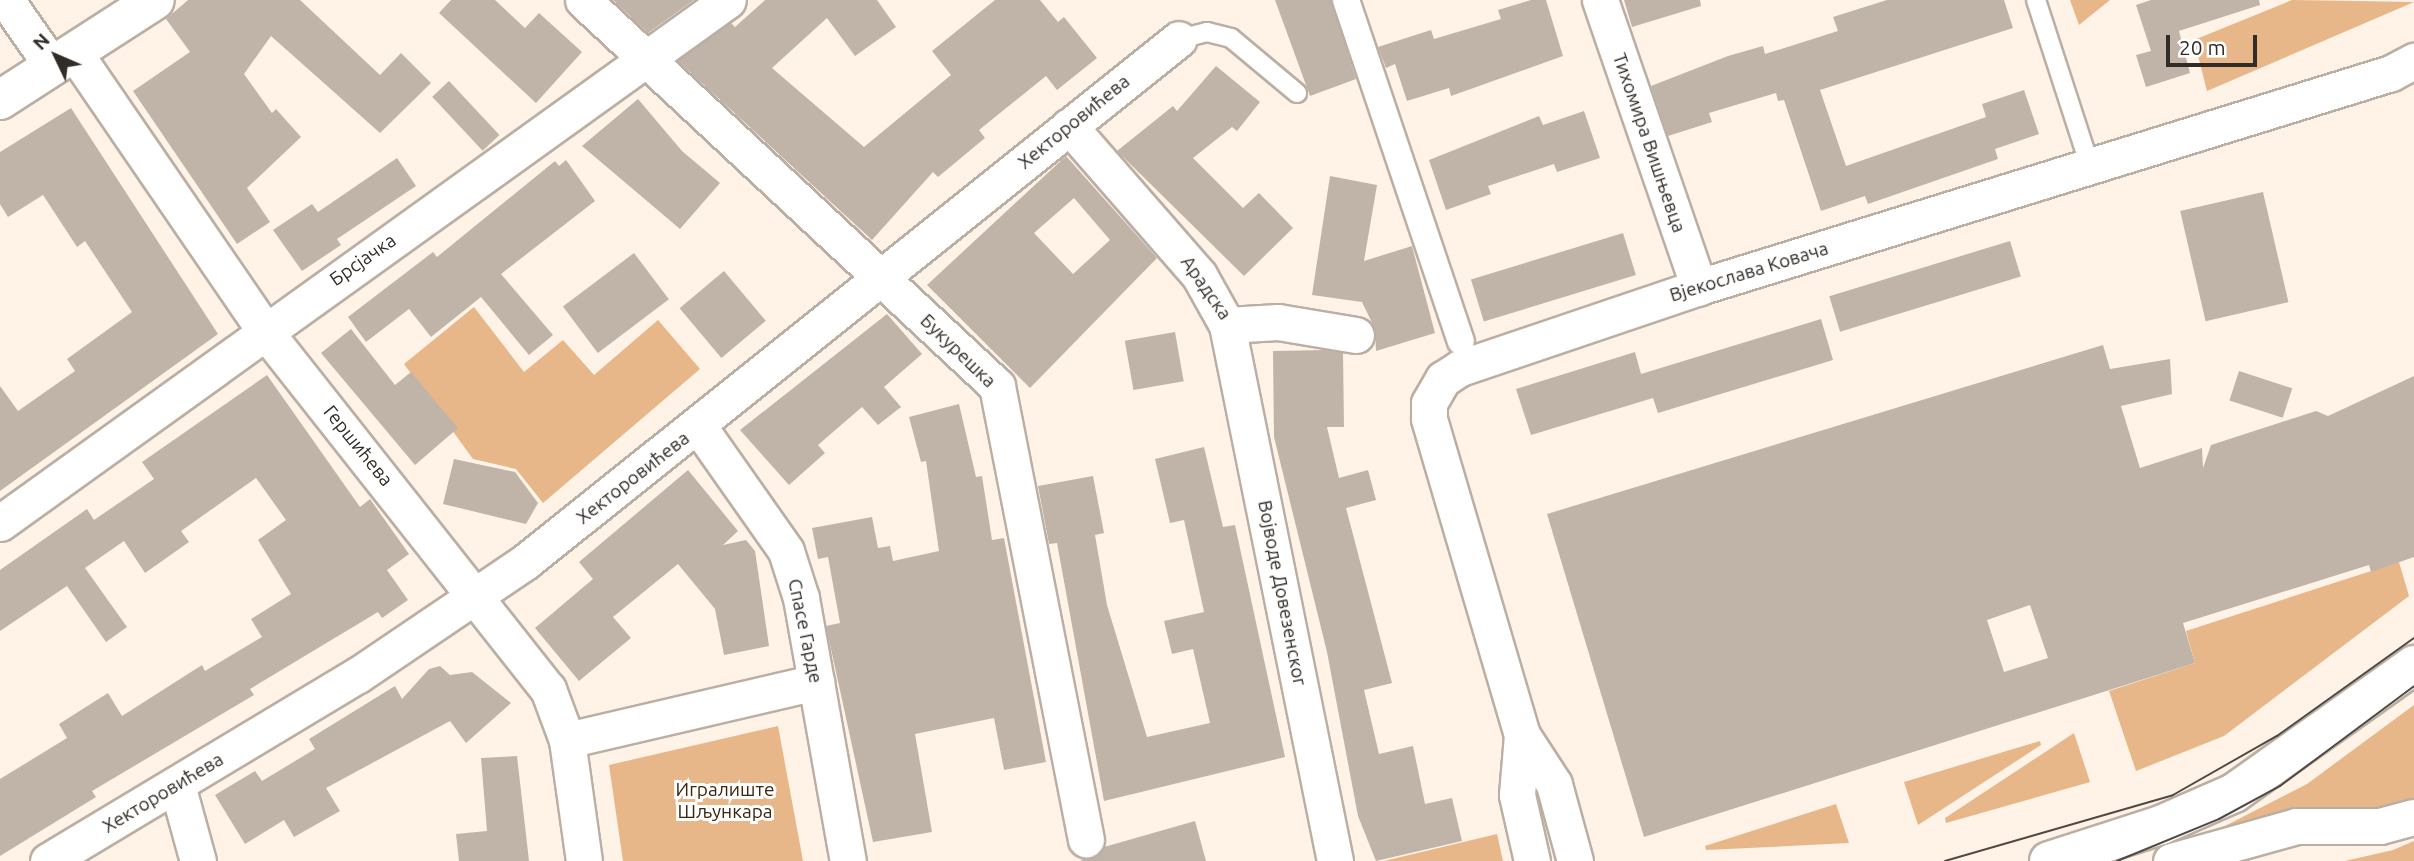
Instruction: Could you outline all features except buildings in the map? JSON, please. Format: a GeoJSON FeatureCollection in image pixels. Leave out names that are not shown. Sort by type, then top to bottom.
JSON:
{"type":"FeatureCollection","features":[{"type":"Feature","properties":{"kind":"main road"},"geometry":{"type":"LineString","coordinates":[[0,100],[155,0]]}},
{"type":"Feature","properties":{"kind":"main road"},"geometry":{"type":"LineString","coordinates":[[2051,861],[2161,825],[2247,786],[2414,665]]}},
{"type":"Feature","properties":{"kind":"street","name":"Гершићева"},"geometry":{"type":"LineString","coordinates":[[6,0],[63,59],[264,330],[478,596],[548,690],[567,740],[584,861]]}},
{"type":"Feature","properties":{"kind":"street","name":"Букурешка"},"geometry":{"type":"LineString","coordinates":[[583,0],[649,56],[988,375],[1004,404],[1086,839]]}},
{"type":"Feature","properties":{"kind":"street","name":"Брсјачка"},"geometry":{"type":"LineString","coordinates":[[0,523],[264,330],[728,0]]}},
{"type":"Feature","properties":{"kind":"street"},"geometry":{"type":"LineString","coordinates":[[1346,0],[1461,341]]}},
{"type":"Feature","properties":{"kind":"street","name":"Тихомира Вишњевца"},"geometry":{"type":"LineString","coordinates":[[1600,0],[1699,287]]}},
{"type":"Feature","properties":{"kind":"street","name":"Хекторовићева"},"geometry":{"type":"LineString","coordinates":[[48,861],[177,785],[478,596],[699,427],[1179,40]]}},
{"type":"Feature","properties":{"kind":"street","name":"Вјекослава Ковача"},"geometry":{"type":"LineString","coordinates":[[1575,861],[1554,784],[1522,735],[1429,418],[1429,403],[1443,379],[1460,368],[1699,287],[2391,73],[2414,61]]}},
{"type":"Feature","properties":{"kind":"street","name":"Арадска"},"geometry":{"type":"LineString","coordinates":[[1069,126],[1199,275],[1227,325],[1278,322],[1356,335]]}},
{"type":"Feature","properties":{"kind":"street","name":"Војводе Довезенског"},"geometry":{"type":"LineString","coordinates":[[1227,325],[1335,861]]}},
{"type":"Feature","properties":{"kind":"street","name":"Спасе Гарде"},"geometry":{"type":"LineString","coordinates":[[699,427],[786,551],[816,682],[848,861]]}},
{"type":"Feature","properties":{"kind":"street"},"geometry":{"type":"LineString","coordinates":[[567,740],[816,682]]}},
{"type":"Feature","properties":{"kind":"street","name":"Вјекослава Ковача"},"geometry":{"type":"LineString","coordinates":[[1522,735],[1517,795],[1532,861]]}},
{"type":"Feature","properties":{"kind":"street"},"geometry":{"type":"LineString","coordinates":[[177,785],[198,861]]}},
{"type":"Feature","properties":{"kind":"street"},"geometry":{"type":"LineString","coordinates":[[2171,861],[2287,828],[2381,825],[2414,817]]}},
{"type":"Feature","properties":{"kind":"lane"},"geometry":{"type":"LineString","coordinates":[[2036,0],[2090,166]]}},
{"type":"Feature","properties":{"kind":"lane"},"geometry":{"type":"LineString","coordinates":[[1179,40],[1207,32],[1231,37],[1297,93]]}},
{"type":"Feature","properties":{"kind":"green space"},"geometry":{"type":"Polygon","coordinates":[[[2070,0],[2110,0],[2079,25],[2070,0]]]}},
{"type":"Feature","properties":{"kind":"green space"},"geometry":{"type":"Polygon","coordinates":[[[2292,0],[2414,2],[2207,91],[2194,40],[2292,0]]]}},
{"type":"Feature","properties":{"kind":"green space"},"geometry":{"type":"Polygon","coordinates":[[[474,307],[524,372],[563,340],[594,375],[658,320],[700,369],[543,503],[516,469],[473,459],[404,364],[474,307]]]}},
{"type":"Feature","properties":{"kind":"green space"},"geometry":{"type":"Polygon","coordinates":[[[2399,562],[2409,596],[2224,736],[2136,771],[2109,691],[2195,663],[2186,631],[2399,562]]]}},
{"type":"Feature","properties":{"kind":"green space"},"geometry":{"type":"Polygon","coordinates":[[[2414,705],[2414,808],[2176,851],[2307,784],[2414,705]]]}},
{"type":"Feature","properties":{"kind":"green space","name":"Игралиште Шљункара"},"geometry":{"type":"Polygon","coordinates":[[[778,726],[803,861],[623,861],[609,765],[778,726]]]}},
{"type":"Feature","properties":{"kind":"green space"},"geometry":{"type":"Polygon","coordinates":[[[2074,733],[2090,782],[1946,823],[1945,818],[2074,733]]]}},
{"type":"Feature","properties":{"kind":"green space"},"geometry":{"type":"Polygon","coordinates":[[[2040,741],[2041,745],[1918,825],[1904,782],[2040,741]]]}},
{"type":"Feature","properties":{"kind":"green space"},"geometry":{"type":"Polygon","coordinates":[[[1836,804],[1849,843],[1706,850],[1705,846],[1836,804]]]}},
{"type":"Feature","properties":{"kind":"green space"},"geometry":{"type":"Polygon","coordinates":[[[1497,834],[1503,861],[1384,861],[1497,834]]]}},
{"type":"Feature","properties":{"kind":"green space"},"geometry":{"type":"Polygon","coordinates":[[[2414,841],[2414,861],[2345,861],[2393,850],[2414,841]]]}},
{"type":"Feature","properties":{"kind":"tram line"},"geometry":{"type":"LineString","coordinates":[[1945,861],[2173,795],[2277,736],[2414,638]]}},
{"type":"Feature","properties":{"kind":"tram line"},"geometry":{"type":"LineString","coordinates":[[2117,861],[2219,819],[2280,786],[2414,686]]}}]}
